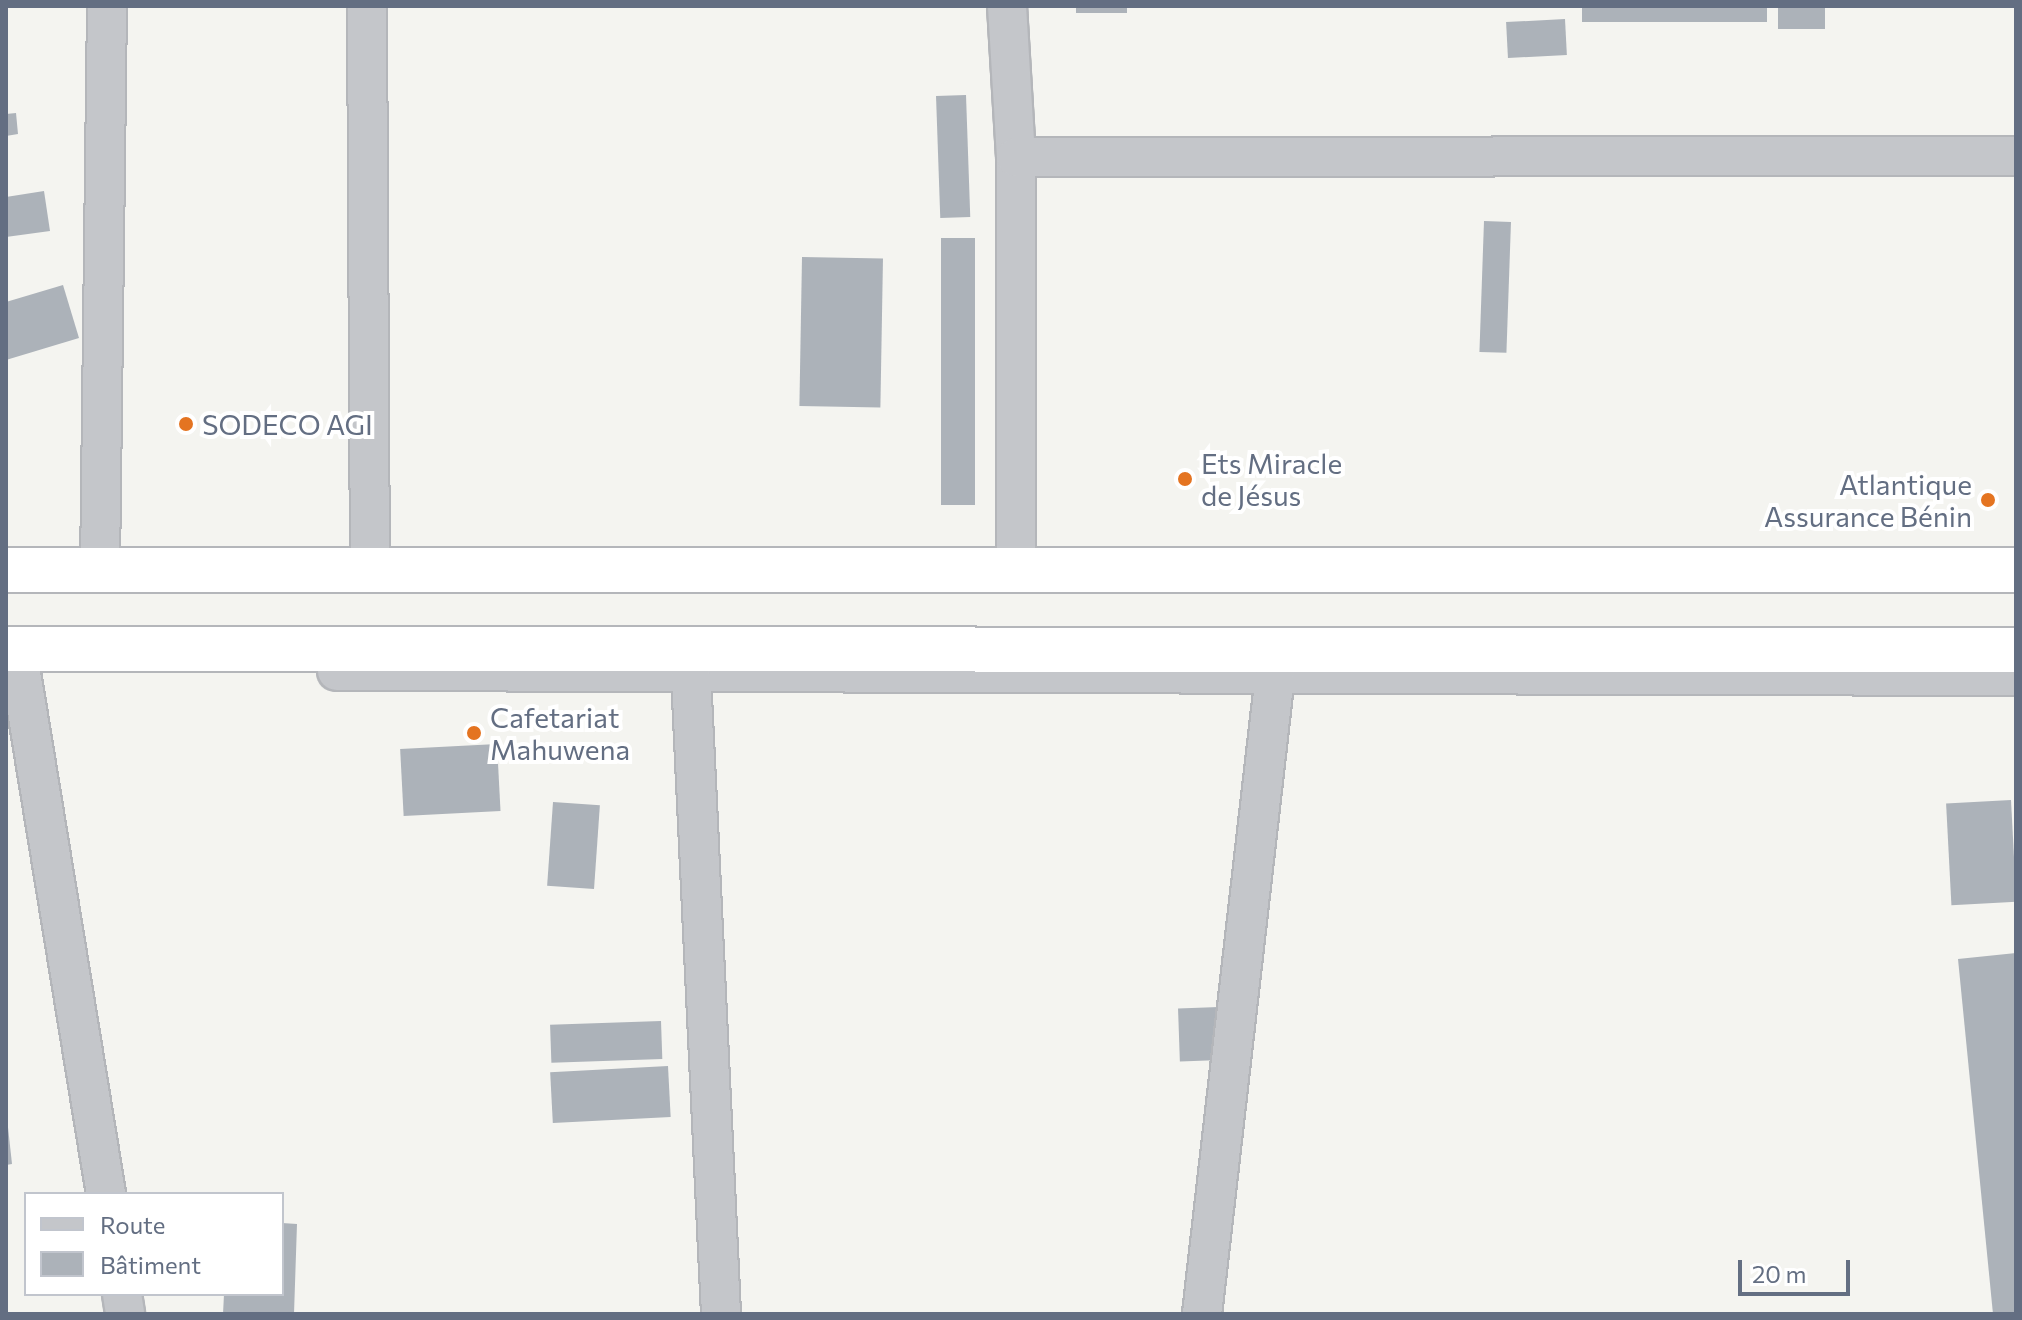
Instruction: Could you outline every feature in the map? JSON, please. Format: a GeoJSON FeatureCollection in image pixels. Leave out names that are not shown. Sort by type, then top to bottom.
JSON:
{"type":"FeatureCollection","features":[{"type":"Feature","properties":{"kind":"highway"},"geometry":{"type":"LineString","coordinates":[[6,570],[1016,567],[2016,570]]}},
{"type":"Feature","properties":{"kind":"highway"},"geometry":{"type":"LineString","coordinates":[[11,661],[2016,650]]}},
{"type":"Feature","properties":{"kind":"street"},"geometry":{"type":"LineString","coordinates":[[100,569],[107,6]]}},
{"type":"Feature","properties":{"kind":"street"},"geometry":{"type":"LineString","coordinates":[[367,6],[370,570]]}},
{"type":"Feature","properties":{"kind":"street"},"geometry":{"type":"LineString","coordinates":[[1007,6],[1016,157],[1016,567]]}},
{"type":"Feature","properties":{"kind":"street"},"geometry":{"type":"LineString","coordinates":[[1016,157],[2016,156]]}},
{"type":"Feature","properties":{"kind":"street"},"geometry":{"type":"LineString","coordinates":[[106,1192],[11,661],[691,675],[2016,676]]}},
{"type":"Feature","properties":{"kind":"street"},"geometry":{"type":"LineString","coordinates":[[691,675],[721,1314]]}},
{"type":"Feature","properties":{"kind":"street"},"geometry":{"type":"LineString","coordinates":[[1202,1314],[1275,675]]}},
{"type":"Feature","properties":{"kind":"building"},"geometry":{"type":"Polygon","coordinates":[[[1076,6],[1127,6],[1127,13],[1076,13],[1076,6]]]}},
{"type":"Feature","properties":{"kind":"building"},"geometry":{"type":"Polygon","coordinates":[[[1582,6],[1767,6],[1767,22],[1582,22],[1582,6]]]}},
{"type":"Feature","properties":{"kind":"building"},"geometry":{"type":"Polygon","coordinates":[[[1778,6],[1825,6],[1825,29],[1778,29],[1778,6]]]}},
{"type":"Feature","properties":{"kind":"building"},"geometry":{"type":"Polygon","coordinates":[[[1565,19],[1567,55],[1508,58],[1506,22],[1565,19]]]}},
{"type":"Feature","properties":{"kind":"building"},"geometry":{"type":"Polygon","coordinates":[[[966,95],[970,217],[940,218],[936,96],[966,95]]]}},
{"type":"Feature","properties":{"kind":"building"},"geometry":{"type":"Polygon","coordinates":[[[16,113],[18,134],[6,136],[6,114],[16,113]]]}},
{"type":"Feature","properties":{"kind":"building"},"geometry":{"type":"Polygon","coordinates":[[[44,191],[50,231],[6,237],[6,197],[44,191]]]}},
{"type":"Feature","properties":{"kind":"building"},"geometry":{"type":"Polygon","coordinates":[[[1484,221],[1511,222],[1506,353],[1479,352],[1484,221]]]}},
{"type":"Feature","properties":{"kind":"building"},"geometry":{"type":"Polygon","coordinates":[[[941,238],[975,238],[975,505],[941,505],[941,238]]]}},
{"type":"Feature","properties":{"kind":"building"},"geometry":{"type":"Polygon","coordinates":[[[802,257],[883,258],[880,407],[799,406],[802,257]]]}},
{"type":"Feature","properties":{"kind":"building"},"geometry":{"type":"Polygon","coordinates":[[[63,285],[79,338],[6,360],[6,302],[63,285]]]}},
{"type":"Feature","properties":{"kind":"building"},"geometry":{"type":"Polygon","coordinates":[[[497,744],[501,811],[404,816],[400,749],[497,744]]]}},
{"type":"Feature","properties":{"kind":"building"},"geometry":{"type":"Polygon","coordinates":[[[2011,800],[2016,902],[1951,905],[1946,803],[2011,800]]]}},
{"type":"Feature","properties":{"kind":"building"},"geometry":{"type":"Polygon","coordinates":[[[553,802],[600,805],[594,889],[547,886],[553,802]]]}},
{"type":"Feature","properties":{"kind":"building"},"geometry":{"type":"Polygon","coordinates":[[[2016,953],[2016,1314],[1993,1314],[1958,959],[2016,953]]]}},
{"type":"Feature","properties":{"kind":"building"},"geometry":{"type":"Polygon","coordinates":[[[1219,1007],[1221,1060],[1180,1061],[1178,1008],[1219,1007]]]}},
{"type":"Feature","properties":{"kind":"building"},"geometry":{"type":"Polygon","coordinates":[[[661,1021],[662,1059],[551,1063],[550,1025],[661,1021]]]}},
{"type":"Feature","properties":{"kind":"building"},"geometry":{"type":"Polygon","coordinates":[[[668,1066],[671,1117],[553,1123],[550,1072],[668,1066]]]}},
{"type":"Feature","properties":{"kind":"building"},"geometry":{"type":"Polygon","coordinates":[[[6,1109],[12,1164],[6,1165],[6,1109]]]}},
{"type":"Feature","properties":{"kind":"building"},"geometry":{"type":"Polygon","coordinates":[[[284,1223],[297,1224],[294,1314],[223,1314],[224,1296],[284,1296],[284,1223]]]}},
{"type":"Feature","properties":{"kind":"place","name":"SODECO AGI"},"geometry":{"type":"Point","coordinates":[186,424]}},
{"type":"Feature","properties":{"kind":"place","name":"Ets Miracle de Jésus"},"geometry":{"type":"Point","coordinates":[1185,479]}},
{"type":"Feature","properties":{"kind":"place","name":"Atlantique Assurance Bénin"},"geometry":{"type":"Point","coordinates":[1988,500]}},
{"type":"Feature","properties":{"kind":"place","name":"Cafetariat Mahuwena"},"geometry":{"type":"Point","coordinates":[474,733]}}]}
